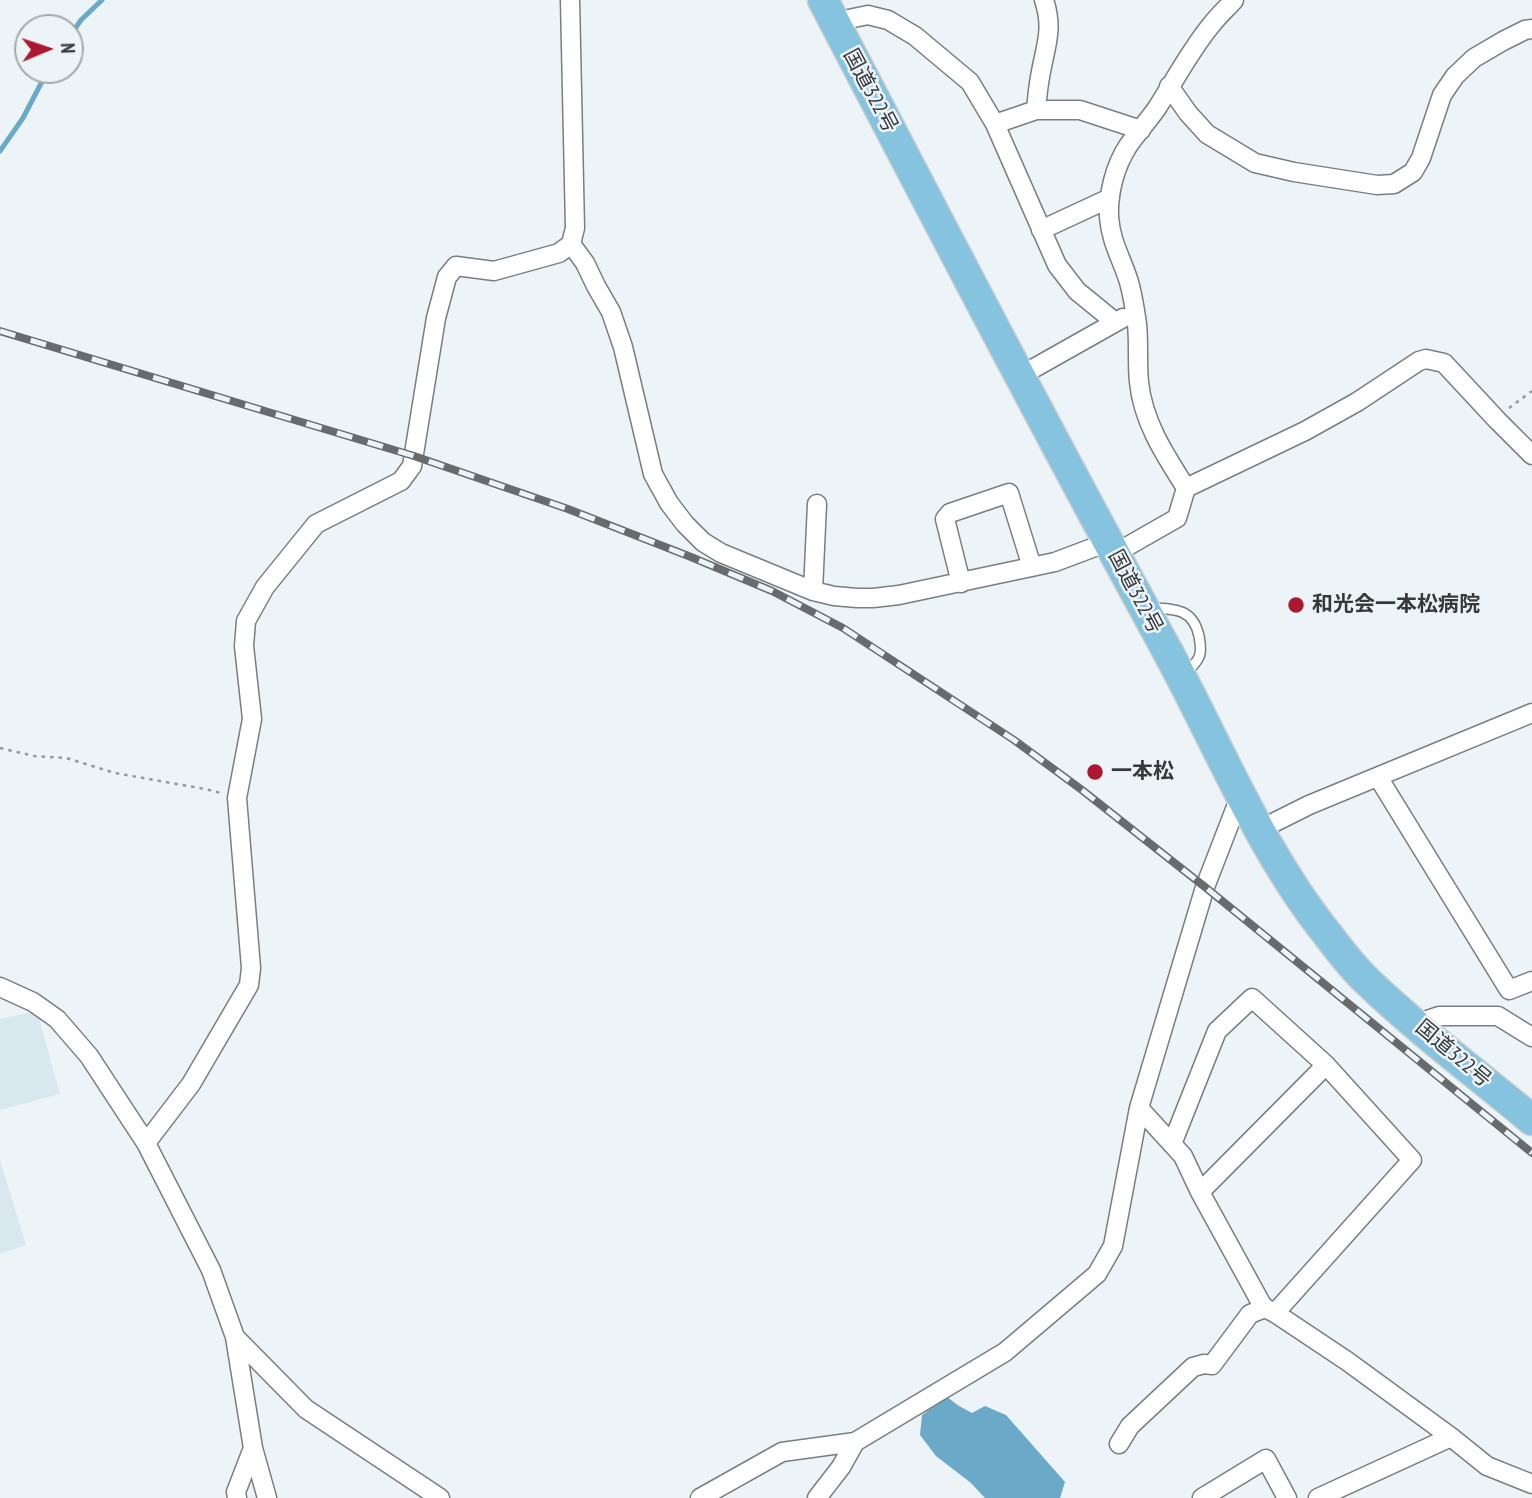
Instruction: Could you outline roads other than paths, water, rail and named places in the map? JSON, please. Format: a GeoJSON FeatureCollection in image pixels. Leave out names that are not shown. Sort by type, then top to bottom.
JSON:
{"type":"FeatureCollection","features":[{"type":"Feature","properties":{"kind":"highway","name":"国道322号"},"geometry":{"type":"LineString","coordinates":[[828,11],[1182,678],[1259,830],[1291,882],[1325,932],[1364,979],[1532,1120]]}},
{"type":"Feature","properties":{"kind":"street"},"geometry":{"type":"LineString","coordinates":[[146,1143],[191,1084],[249,985],[251,968],[237,798],[252,719],[244,646],[246,621],[265,587],[316,524],[401,481],[412,466],[436,318],[447,277],[456,266],[494,271],[559,253],[571,244],[575,229],[570,0]]}},
{"type":"Feature","properties":{"kind":"street"},"geometry":{"type":"LineString","coordinates":[[1036,110],[1049,34],[1049,14],[1044,0]]}},
{"type":"Feature","properties":{"kind":"street"},"geometry":{"type":"LineString","coordinates":[[1186,488],[1153,432],[1139,384],[1135,311],[1129,281],[1111,234],[1110,198],[1112,184],[1127,148],[1157,108],[1211,25],[1234,0]]}},
{"type":"Feature","properties":{"kind":"street"},"geometry":{"type":"LineString","coordinates":[[828,11],[888,20],[915,36],[970,82],[995,124],[1057,265],[1077,291],[1115,322]]}},
{"type":"Feature","properties":{"kind":"street"},"geometry":{"type":"LineString","coordinates":[[1169,86],[1207,134],[1255,163],[1377,185],[1394,184],[1413,172],[1421,158],[1442,95],[1455,76],[1474,58],[1503,41],[1532,29]]}},
{"type":"Feature","properties":{"kind":"street"},"geometry":{"type":"LineString","coordinates":[[995,124],[1036,110],[1080,110],[1141,130]]}},
{"type":"Feature","properties":{"kind":"street"},"geometry":{"type":"LineString","coordinates":[[1041,230],[1110,198]]}},
{"type":"Feature","properties":{"kind":"street"},"geometry":{"type":"LineString","coordinates":[[571,244],[585,263],[611,312],[623,347],[653,474],[669,503],[703,542],[720,553],[813,592],[873,598],[899,595],[1111,548],[1177,517],[1186,488],[1305,431],[1426,359],[1444,363],[1532,455]]}},
{"type":"Feature","properties":{"kind":"street"},"geometry":{"type":"LineString","coordinates":[[1020,376],[1135,311]]}},
{"type":"Feature","properties":{"kind":"street"},"geometry":{"type":"LineString","coordinates":[[961,583],[945,519],[950,513],[1009,493],[1032,567]]}},
{"type":"Feature","properties":{"kind":"street"},"geometry":{"type":"LineString","coordinates":[[813,592],[817,504]]}},
{"type":"Feature","properties":{"kind":"street"},"geometry":{"type":"LineString","coordinates":[[1259,830],[1309,805],[1532,713]]}},
{"type":"Feature","properties":{"kind":"street"},"geometry":{"type":"LineString","coordinates":[[1378,776],[1509,990],[1532,981]]}},
{"type":"Feature","properties":{"kind":"street"},"geometry":{"type":"LineString","coordinates":[[700,1498],[782,1452],[855,1442],[1005,1352],[1097,1274],[1113,1246],[1139,1108],[1205,887],[1241,794]]}},
{"type":"Feature","properties":{"kind":"street"},"geometry":{"type":"LineString","coordinates":[[0,987],[33,1002],[58,1019],[89,1056],[146,1143],[211,1270],[235,1337],[253,1448],[267,1498]]}},
{"type":"Feature","properties":{"kind":"street"},"geometry":{"type":"LineString","coordinates":[[1119,1444],[1130,1426],[1193,1367],[1212,1365],[1250,1314],[1270,1310],[1412,1160],[1326,1065],[1252,998],[1217,1031],[1172,1144]]}},
{"type":"Feature","properties":{"kind":"street"},"geometry":{"type":"LineString","coordinates":[[1416,1024],[1439,1016],[1498,1016],[1532,1037]]}},
{"type":"Feature","properties":{"kind":"street"},"geometry":{"type":"LineString","coordinates":[[1200,1192],[1326,1065]]}},
{"type":"Feature","properties":{"kind":"street"},"geometry":{"type":"LineString","coordinates":[[1139,1108],[1183,1156],[1261,1303],[1348,1361],[1486,1466],[1532,1484]]}},
{"type":"Feature","properties":{"kind":"street"},"geometry":{"type":"LineString","coordinates":[[235,1337],[306,1409],[440,1498]]}},
{"type":"Feature","properties":{"kind":"street"},"geometry":{"type":"LineString","coordinates":[[1318,1498],[1451,1437]]}},
{"type":"Feature","properties":{"kind":"street"},"geometry":{"type":"LineString","coordinates":[[817,1498],[855,1442]]}},
{"type":"Feature","properties":{"kind":"street"},"geometry":{"type":"LineString","coordinates":[[237,1498],[236,1492],[253,1448]]}},
{"type":"Feature","properties":{"kind":"street"},"geometry":{"type":"LineString","coordinates":[[1202,1498],[1265,1459],[1287,1498]]}},
{"type":"Feature","properties":{"kind":"water"},"geometry":{"type":"Polygon","coordinates":[[[947,1397],[972,1413],[985,1406],[1006,1415],[1065,1482],[1060,1498],[985,1498],[971,1483],[936,1456],[920,1435],[922,1415],[947,1397]]]}},
{"type":"Feature","properties":{"kind":"waterway"},"geometry":{"type":"LineString","coordinates":[[84,17],[102,0]]}},
{"type":"Feature","properties":{"kind":"waterway"},"geometry":{"type":"LineString","coordinates":[[0,151],[23,118],[41,84]]}},
{"type":"Feature","properties":{"kind":"railway"},"geometry":{"type":"LineString","coordinates":[[0,331],[414,456],[568,509],[772,591],[843,628],[1014,740],[1082,790],[1532,1153]]}},
{"type":"Feature","properties":{"kind":"place","name":"和光会一本松病院"},"geometry":{"type":"Point","coordinates":[1296,605]}},
{"type":"Feature","properties":{"kind":"place","name":"一本松"},"geometry":{"type":"Point","coordinates":[1095,772]}}]}
